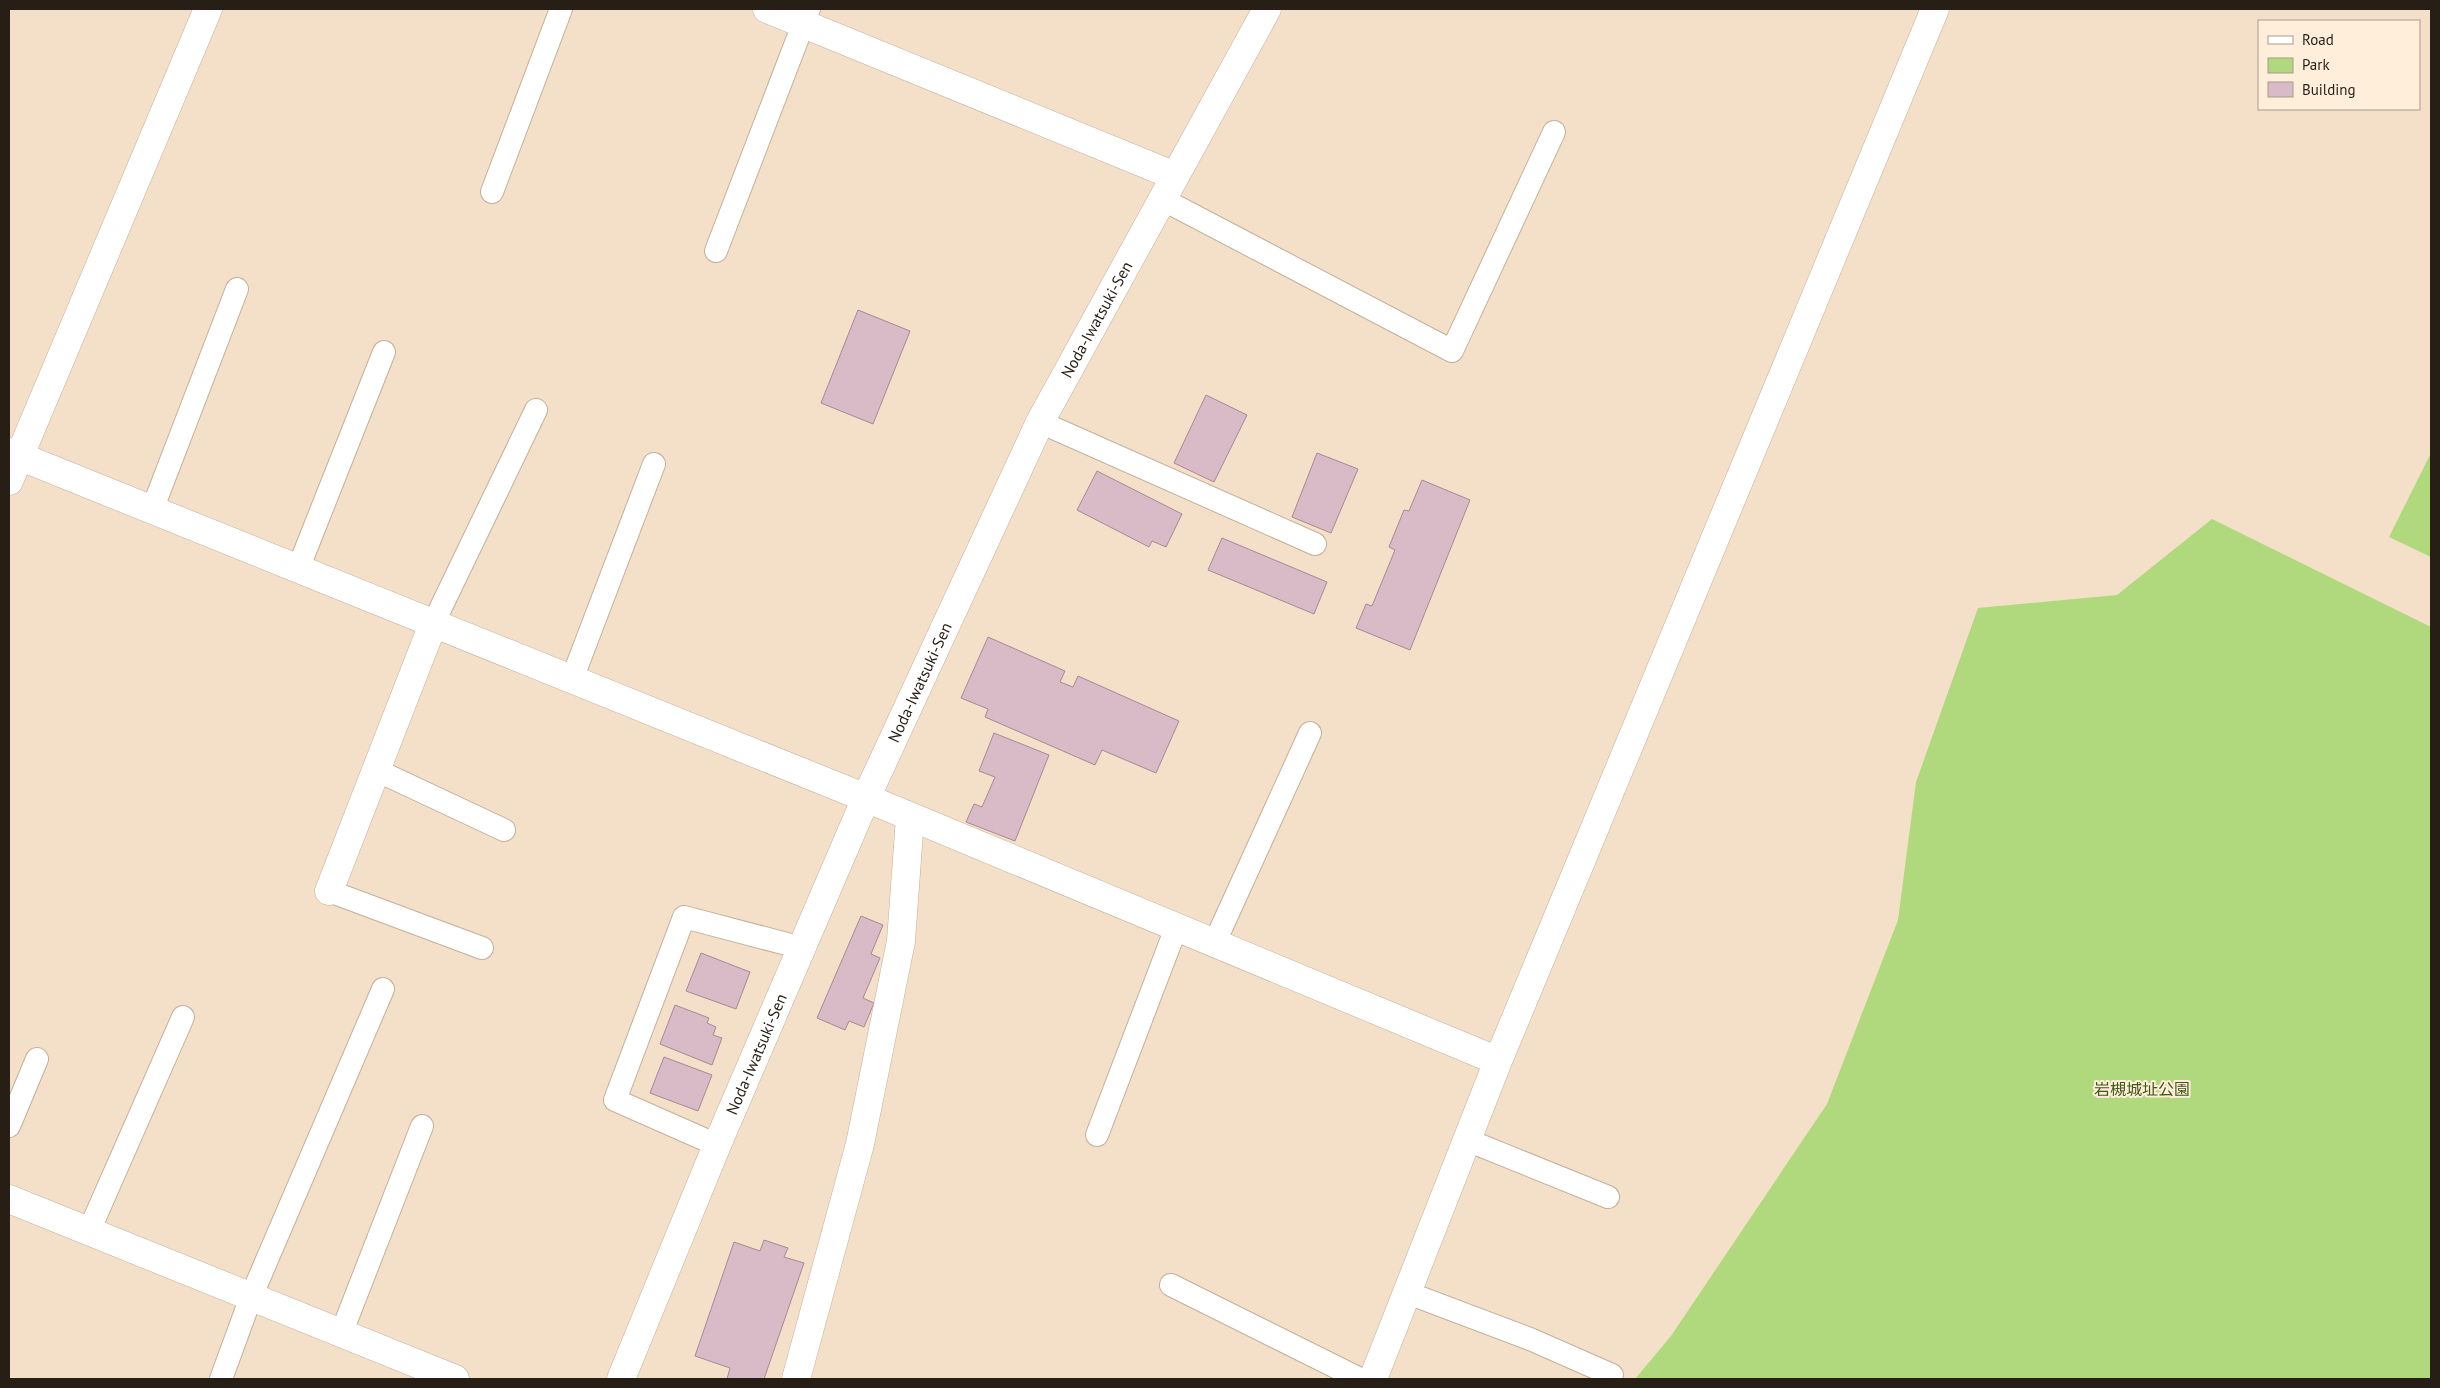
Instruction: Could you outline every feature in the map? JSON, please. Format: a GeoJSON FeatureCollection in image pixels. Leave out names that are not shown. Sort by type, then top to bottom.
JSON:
{"type":"FeatureCollection","features":[{"type":"Feature","properties":{"kind":"street"},"geometry":{"type":"LineString","coordinates":[[9,481],[14,454],[208,9]]}},
{"type":"Feature","properties":{"kind":"street"},"geometry":{"type":"LineString","coordinates":[[767,9],[807,16],[1168,188]]}},
{"type":"Feature","properties":{"kind":"street","name":"Noda-Iwatsuki-Sen"},"geometry":{"type":"LineString","coordinates":[[621,1379],[717,1145],[866,798],[1040,422],[1267,9]]}},
{"type":"Feature","properties":{"kind":"street"},"geometry":{"type":"LineString","coordinates":[[1374,1379],[1498,1061],[1935,9]]}},
{"type":"Feature","properties":{"kind":"street"},"geometry":{"type":"LineString","coordinates":[[14,454],[866,798],[910,818],[1498,1061]]}},
{"type":"Feature","properties":{"kind":"street"},"geometry":{"type":"LineString","coordinates":[[329,891],[433,624]]}},
{"type":"Feature","properties":{"kind":"street"},"geometry":{"type":"LineString","coordinates":[[796,1379],[862,1134],[901,941],[910,818]]}},
{"type":"Feature","properties":{"kind":"street"},"geometry":{"type":"LineString","coordinates":[[9,1199],[455,1379]]}},
{"type":"Feature","properties":{"kind":"lane"},"geometry":{"type":"LineString","coordinates":[[492,192],[561,9]]}},
{"type":"Feature","properties":{"kind":"lane"},"geometry":{"type":"LineString","coordinates":[[716,251],[807,16]]}},
{"type":"Feature","properties":{"kind":"lane"},"geometry":{"type":"LineString","coordinates":[[1168,188],[1452,350],[1554,132]]}},
{"type":"Feature","properties":{"kind":"lane"},"geometry":{"type":"LineString","coordinates":[[152,510],[238,289]]}},
{"type":"Feature","properties":{"kind":"lane"},"geometry":{"type":"LineString","coordinates":[[298,569],[384,352]]}},
{"type":"Feature","properties":{"kind":"lane"},"geometry":{"type":"LineString","coordinates":[[433,624],[536,410]]}},
{"type":"Feature","properties":{"kind":"lane"},"geometry":{"type":"LineString","coordinates":[[1040,422],[1315,544]]}},
{"type":"Feature","properties":{"kind":"lane"},"geometry":{"type":"LineString","coordinates":[[572,679],[654,464]]}},
{"type":"Feature","properties":{"kind":"lane"},"geometry":{"type":"LineString","coordinates":[[1214,944],[1310,733]]}},
{"type":"Feature","properties":{"kind":"lane"},"geometry":{"type":"LineString","coordinates":[[376,770],[504,830]]}},
{"type":"Feature","properties":{"kind":"lane"},"geometry":{"type":"LineString","coordinates":[[329,891],[482,948]]}},
{"type":"Feature","properties":{"kind":"lane"},"geometry":{"type":"LineString","coordinates":[[717,1145],[615,1100],[684,917],[802,948]]}},
{"type":"Feature","properties":{"kind":"lane"},"geometry":{"type":"LineString","coordinates":[[1097,1135],[1176,928]]}},
{"type":"Feature","properties":{"kind":"lane"},"geometry":{"type":"LineString","coordinates":[[221,1379],[251,1297],[383,989]]}},
{"type":"Feature","properties":{"kind":"lane"},"geometry":{"type":"LineString","coordinates":[[89,1231],[183,1017]]}},
{"type":"Feature","properties":{"kind":"lane"},"geometry":{"type":"LineString","coordinates":[[9,1126],[37,1059]]}},
{"type":"Feature","properties":{"kind":"lane"},"geometry":{"type":"LineString","coordinates":[[341,1334],[422,1126]]}},
{"type":"Feature","properties":{"kind":"lane"},"geometry":{"type":"LineString","coordinates":[[1467,1140],[1608,1197]]}},
{"type":"Feature","properties":{"kind":"lane"},"geometry":{"type":"LineString","coordinates":[[1171,1285],[1360,1379]]}},
{"type":"Feature","properties":{"kind":"lane"},"geometry":{"type":"LineString","coordinates":[[1408,1293],[1530,1339],[1612,1374]]}},
{"type":"Feature","properties":{"kind":"green space"},"geometry":{"type":"Polygon","coordinates":[[[2431,453],[2431,557],[2389,537],[2431,453]]]}},
{"type":"Feature","properties":{"kind":"green space","name":"岩槻城址公園"},"geometry":{"type":"Polygon","coordinates":[[[2212,519],[2431,627],[2431,1379],[1635,1379],[1671,1336],[1827,1104],[1898,920],[1916,782],[1978,608],[2117,595],[2212,519]]]}},
{"type":"Feature","properties":{"kind":"building"},"geometry":{"type":"Polygon","coordinates":[[[858,310],[910,331],[873,424],[821,403],[858,310]]]}},
{"type":"Feature","properties":{"kind":"building"},"geometry":{"type":"Polygon","coordinates":[[[1206,395],[1247,415],[1214,482],[1174,463],[1206,395]]]}},
{"type":"Feature","properties":{"kind":"building"},"geometry":{"type":"Polygon","coordinates":[[[1317,453],[1358,469],[1331,533],[1292,517],[1317,453]]]}},
{"type":"Feature","properties":{"kind":"building"},"geometry":{"type":"Polygon","coordinates":[[[1097,471],[1182,514],[1166,547],[1152,541],[1149,547],[1077,510],[1097,471]]]}},
{"type":"Feature","properties":{"kind":"building"},"geometry":{"type":"Polygon","coordinates":[[[1422,480],[1470,500],[1410,650],[1356,628],[1366,604],[1372,606],[1395,550],[1389,547],[1404,510],[1409,511],[1422,480]]]}},
{"type":"Feature","properties":{"kind":"building"},"geometry":{"type":"Polygon","coordinates":[[[1222,538],[1327,582],[1314,614],[1208,570],[1222,538]]]}},
{"type":"Feature","properties":{"kind":"building"},"geometry":{"type":"Polygon","coordinates":[[[988,637],[1065,671],[1060,682],[1073,687],[1078,676],[1179,721],[1156,773],[1102,750],[1095,765],[985,717],[988,709],[961,698],[988,637]]]}},
{"type":"Feature","properties":{"kind":"building"},"geometry":{"type":"Polygon","coordinates":[[[994,733],[1049,755],[1015,841],[966,822],[974,804],[982,807],[995,777],[979,771],[994,733]]]}},
{"type":"Feature","properties":{"kind":"building"},"geometry":{"type":"Polygon","coordinates":[[[861,916],[883,925],[871,954],[880,958],[863,998],[874,1003],[864,1027],[849,1021],[845,1030],[817,1018],[861,916]]]}},
{"type":"Feature","properties":{"kind":"building"},"geometry":{"type":"Polygon","coordinates":[[[701,953],[750,972],[736,1009],[686,991],[701,953]]]}},
{"type":"Feature","properties":{"kind":"building"},"geometry":{"type":"Polygon","coordinates":[[[675,1005],[709,1018],[707,1023],[716,1027],[713,1035],[722,1038],[712,1065],[660,1044],[675,1005]]]}},
{"type":"Feature","properties":{"kind":"building"},"geometry":{"type":"Polygon","coordinates":[[[664,1057],[712,1075],[698,1111],[650,1093],[664,1057]]]}},
{"type":"Feature","properties":{"kind":"building"},"geometry":{"type":"Polygon","coordinates":[[[764,1240],[788,1248],[784,1257],[804,1263],[764,1379],[727,1379],[730,1368],[695,1356],[734,1242],[760,1251],[764,1240]]]}}]}
